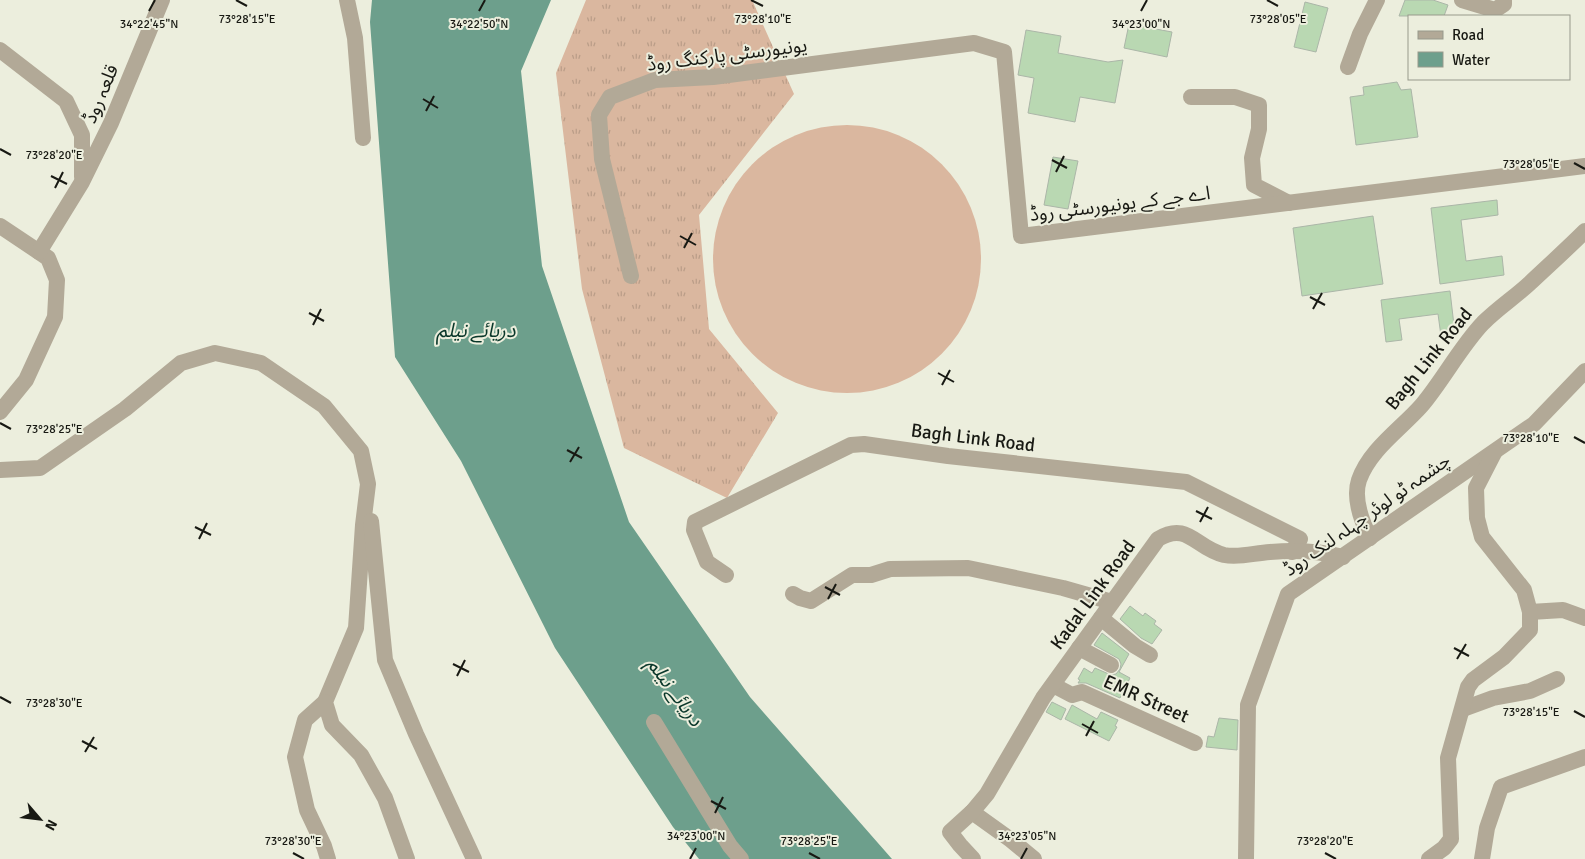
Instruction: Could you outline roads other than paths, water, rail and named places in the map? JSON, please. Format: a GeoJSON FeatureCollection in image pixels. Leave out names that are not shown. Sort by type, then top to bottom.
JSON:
{"type":"FeatureCollection","features":[{"type":"Feature","properties":{"kind":"street","name":"قلعہ روڈ"},"geometry":{"type":"LineString","coordinates":[[39,252],[82,182],[111,123],[162,0]]}},
{"type":"Feature","properties":{"kind":"street"},"geometry":{"type":"LineString","coordinates":[[348,0],[355,38],[363,138]]}},
{"type":"Feature","properties":{"kind":"street"},"geometry":{"type":"LineString","coordinates":[[1348,67],[1360,34],[1377,0]]}},
{"type":"Feature","properties":{"kind":"street"},"geometry":{"type":"LineString","coordinates":[[1462,0],[1495,10],[1504,4],[1504,0]]}},
{"type":"Feature","properties":{"kind":"street","name":"یونیورسٹی پارکنگ روڈ"},"geometry":{"type":"LineString","coordinates":[[631,276],[602,159],[599,115],[610,97],[655,80],[713,76],[965,44],[974,43],[1004,52]]}},
{"type":"Feature","properties":{"kind":"street"},"geometry":{"type":"LineString","coordinates":[[0,50],[66,101],[82,135],[82,182]]}},
{"type":"Feature","properties":{"kind":"street","name":"اے جے کے یونیورسٹی روڈ"},"geometry":{"type":"LineString","coordinates":[[1004,52],[1021,236],[1585,166]]}},
{"type":"Feature","properties":{"kind":"street"},"geometry":{"type":"LineString","coordinates":[[1191,97],[1235,97],[1259,105],[1259,129],[1252,158],[1254,185],[1290,203]]}},
{"type":"Feature","properties":{"kind":"street"},"geometry":{"type":"LineString","coordinates":[[0,226],[48,258],[57,280],[55,317],[26,380],[0,412]]}},
{"type":"Feature","properties":{"kind":"street","name":"Bagh Link Road"},"geometry":{"type":"LineString","coordinates":[[1370,538],[1364,526],[1356,494],[1359,480],[1367,464],[1388,438],[1422,404],[1482,324],[1528,285],[1585,231]]}},
{"type":"Feature","properties":{"kind":"street"},"geometry":{"type":"LineString","coordinates":[[0,470],[40,468],[125,409],[180,363],[215,352],[260,363],[324,406],[361,450],[368,484],[385,660],[416,734],[474,859]]}},
{"type":"Feature","properties":{"kind":"street","name":"چشمہ ٹو لوئر چہلہ لنک روڈ"},"geometry":{"type":"LineString","coordinates":[[1246,859],[1248,705],[1288,594],[1534,424],[1585,371]]}},
{"type":"Feature","properties":{"kind":"street","name":"Bagh Link Road"},"geometry":{"type":"LineString","coordinates":[[726,575],[707,562],[694,530],[696,522],[851,445],[864,444],[948,456],[1186,482],[1300,538],[1292,552]]}},
{"type":"Feature","properties":{"kind":"street"},"geometry":{"type":"LineString","coordinates":[[1429,859],[1444,848],[1451,839],[1448,758],[1468,687],[1473,680],[1504,657],[1530,630],[1530,612],[1524,590],[1482,537],[1477,518],[1476,488],[1495,451]]}},
{"type":"Feature","properties":{"kind":"street"},"geometry":{"type":"LineString","coordinates":[[328,859],[307,810],[295,757],[305,720],[324,702],[356,628],[363,525],[368,484]]}},
{"type":"Feature","properties":{"kind":"street","name":"Kadal Link Road"},"geometry":{"type":"LineString","coordinates":[[974,859],[950,832],[972,812],[987,794],[1043,698],[1158,539],[1168,533],[1178,532],[1187,535],[1206,549],[1224,555],[1243,556],[1270,552],[1292,552],[1329,554],[1343,557]]}},
{"type":"Feature","properties":{"kind":"street"},"geometry":{"type":"LineString","coordinates":[[793,594],[800,598],[811,600],[852,575],[870,575],[890,569],[968,568],[1063,588],[1112,602]]}},
{"type":"Feature","properties":{"kind":"street"},"geometry":{"type":"LineString","coordinates":[[1530,612],[1563,610],[1585,617]]}},
{"type":"Feature","properties":{"kind":"street"},"geometry":{"type":"LineString","coordinates":[[1101,618],[1134,646],[1150,655]]}},
{"type":"Feature","properties":{"kind":"street"},"geometry":{"type":"LineString","coordinates":[[1079,648],[1111,665]]}},
{"type":"Feature","properties":{"kind":"street"},"geometry":{"type":"LineString","coordinates":[[1463,709],[1493,698],[1530,691],[1558,679]]}},
{"type":"Feature","properties":{"kind":"street","name":"EMR Street"},"geometry":{"type":"LineString","coordinates":[[1053,685],[1072,695],[1082,692],[1195,743]]}},
{"type":"Feature","properties":{"kind":"street"},"geometry":{"type":"LineString","coordinates":[[324,702],[332,725],[361,755],[385,798],[407,859]]}},
{"type":"Feature","properties":{"kind":"street"},"geometry":{"type":"LineString","coordinates":[[654,722],[730,846],[742,859]]}},
{"type":"Feature","properties":{"kind":"street"},"geometry":{"type":"LineString","coordinates":[[1482,859],[1487,828],[1501,787],[1585,757]]}},
{"type":"Feature","properties":{"kind":"street"},"geometry":{"type":"LineString","coordinates":[[972,812],[1012,840],[1034,859]]}},
{"type":"Feature","properties":{"kind":"water","name":"دریائے نیلم"},"geometry":{"type":"Polygon","coordinates":[[[372,0],[551,0],[521,71],[542,266],[629,522],[750,697],[892,859],[699,859],[673,827],[555,648],[461,461],[395,357],[370,22],[372,0]]]}}]}
